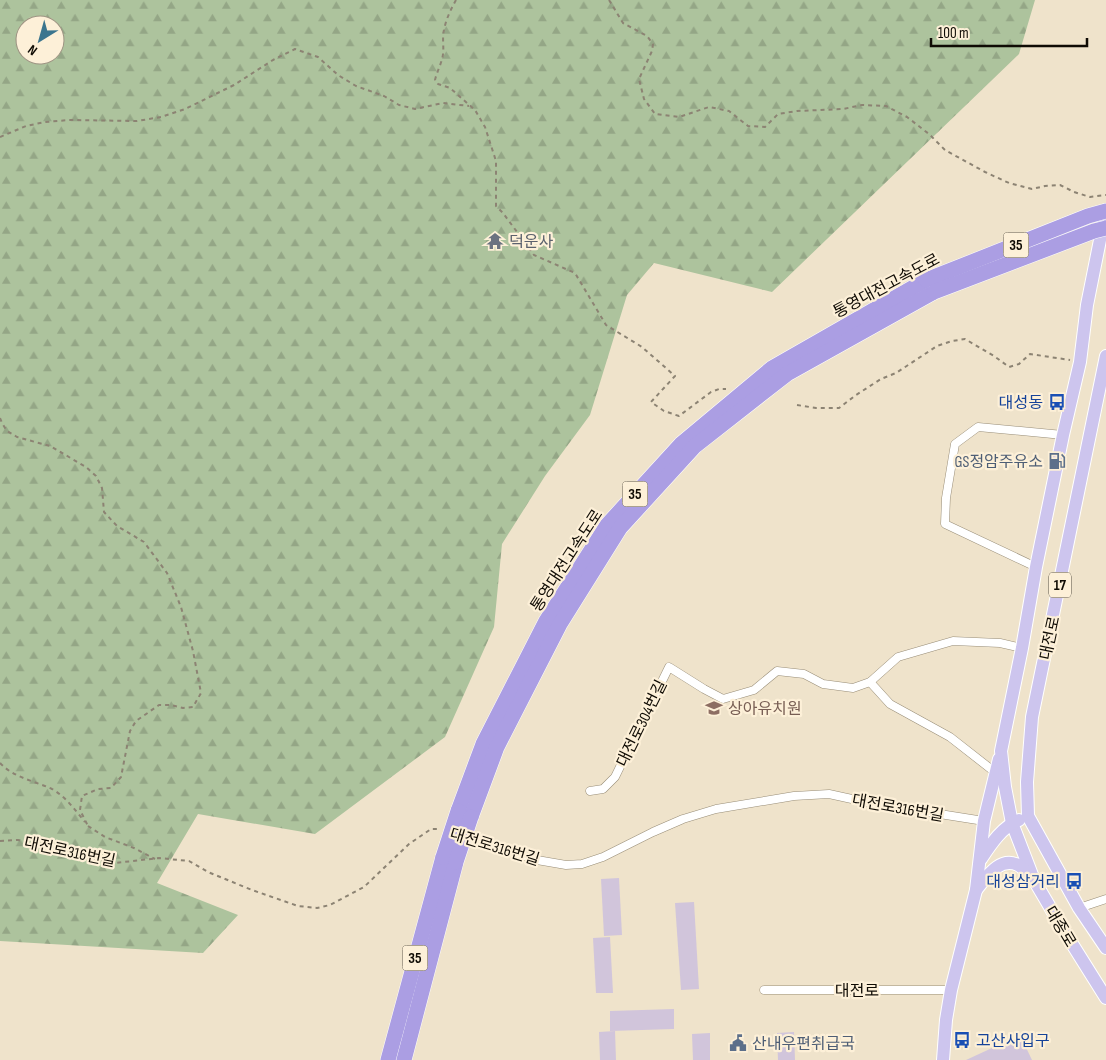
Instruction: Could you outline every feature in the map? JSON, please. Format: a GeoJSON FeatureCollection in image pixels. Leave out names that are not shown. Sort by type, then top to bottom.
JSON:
{"type":"FeatureCollection","features":[{"type":"Feature","properties":{"kind":"highway","name":"통영대전고속도로"},"geometry":{"type":"LineString","coordinates":[[388,1060],[464,814],[560,624],[620,528],[695,446],[787,374],[930,286],[1088,216],[1106,211]]}},
{"type":"Feature","properties":{"kind":"highway","name":"통영대전고속도로"},"geometry":{"type":"LineString","coordinates":[[930,286],[1106,228]]}},
{"type":"Feature","properties":{"kind":"highway","name":"통영대전고속도로"},"geometry":{"type":"LineString","coordinates":[[404,1060],[449,860]]}},
{"type":"Feature","properties":{"kind":"main road","name":"대전로"},"geometry":{"type":"LineString","coordinates":[[1012,823],[1001,751],[1036,567],[1080,362],[1087,305],[1106,211]]}},
{"type":"Feature","properties":{"kind":"main road","name":"대전로"},"geometry":{"type":"LineString","coordinates":[[1028,816],[1027,782],[1032,717],[1106,356]]}},
{"type":"Feature","properties":{"kind":"main road"},"geometry":{"type":"LineString","coordinates":[[943,1060],[946,1020],[951,990],[976,890],[984,821],[1001,751]]}},
{"type":"Feature","properties":{"kind":"main road"},"geometry":{"type":"LineString","coordinates":[[979,862],[994,840],[1012,823],[1028,816]]}},
{"type":"Feature","properties":{"kind":"main road","name":"대종로"},"geometry":{"type":"LineString","coordinates":[[1028,816],[1079,908],[1106,948]]}},
{"type":"Feature","properties":{"kind":"main road","name":"대종로"},"geometry":{"type":"LineString","coordinates":[[1012,823],[1034,880],[1106,998]]}},
{"type":"Feature","properties":{"kind":"main road"},"geometry":{"type":"LineString","coordinates":[[976,890],[994,868],[1007,863],[1019,866],[1034,880]]}},
{"type":"Feature","properties":{"kind":"street"},"geometry":{"type":"LineString","coordinates":[[1036,567],[945,524],[946,498],[955,444],[978,427],[1063,435]]}},
{"type":"Feature","properties":{"kind":"street","name":"대전로304번길"},"geometry":{"type":"LineString","coordinates":[[590,791],[603,789],[615,777],[669,667],[723,699],[754,690],[776,671],[804,674],[822,684],[853,688],[870,682],[898,657],[953,641],[1000,643],[1022,648]]}},
{"type":"Feature","properties":{"kind":"street"},"geometry":{"type":"LineString","coordinates":[[870,682],[890,704],[950,737],[996,772]]}},
{"type":"Feature","properties":{"kind":"street","name":"대전로316번길"},"geometry":{"type":"LineString","coordinates":[[490,844],[537,860],[566,866],[582,864],[604,857],[683,819],[716,809],[794,796],[829,794],[870,803],[984,821]]}},
{"type":"Feature","properties":{"kind":"street","name":"대종로"},"geometry":{"type":"LineString","coordinates":[[1079,908],[1106,899]]}},
{"type":"Feature","properties":{"kind":"street","name":"대전로"},"geometry":{"type":"LineString","coordinates":[[764,990],[951,990]]}},
{"type":"Feature","properties":{"kind":"path"},"geometry":{"type":"LineString","coordinates":[[456,0],[444,31],[443,53],[435,80],[438,84],[450,88],[475,110],[485,127],[496,161],[496,206],[504,213],[534,255],[575,273],[606,325],[642,347],[675,376],[651,402],[664,412],[680,416],[711,392],[719,388],[732,390]]}},
{"type":"Feature","properties":{"kind":"path"},"geometry":{"type":"LineString","coordinates":[[608,0],[623,23],[647,36],[653,44],[652,52],[639,79],[644,99],[655,114],[679,117],[709,107],[729,111],[748,126],[765,127],[778,114],[862,106],[886,106],[929,134],[945,150],[1009,183],[1032,189],[1060,185],[1090,197],[1106,195]]}},
{"type":"Feature","properties":{"kind":"path"},"geometry":{"type":"LineString","coordinates":[[0,137],[26,126],[45,122],[69,120],[137,121],[161,117],[185,109],[234,85],[273,60],[295,49],[318,57],[338,75],[356,86],[384,96],[399,105],[415,109],[443,103],[470,106]]}},
{"type":"Feature","properties":{"kind":"path"},"geometry":{"type":"LineString","coordinates":[[797,405],[816,408],[839,408],[881,379],[896,373],[937,346],[958,340],[965,339],[1009,367],[1019,364],[1030,354],[1080,362]]}},
{"type":"Feature","properties":{"kind":"path"},"geometry":{"type":"LineString","coordinates":[[0,418],[7,431],[17,437],[50,446],[86,467],[96,476],[102,488],[104,512],[116,526],[144,542],[167,573],[181,607],[193,651],[201,693],[193,707],[183,708],[159,705],[136,721],[130,731],[121,777],[111,788],[98,789],[82,796],[80,810],[88,826]]}},
{"type":"Feature","properties":{"kind":"path"},"geometry":{"type":"LineString","coordinates":[[0,763],[4,768],[26,780],[50,789],[62,796],[88,826],[105,837],[134,848],[155,859]]}},
{"type":"Feature","properties":{"kind":"path","name":"대전로316번길"},"geometry":{"type":"LineString","coordinates":[[0,841],[18,840],[115,863],[155,859],[189,861],[208,872],[252,890],[298,906],[317,908],[330,905],[364,887],[408,844],[431,829],[440,829]]}},
{"type":"Feature","properties":{"kind":"green space"},"geometry":{"type":"Polygon","coordinates":[[[0,0],[1035,0],[1019,54],[772,292],[654,263],[627,295],[590,415],[545,476],[502,544],[494,627],[445,737],[315,834],[198,814],[157,883],[238,915],[203,953],[0,941],[0,0]]]}},
{"type":"Feature","properties":{"kind":"building"},"geometry":{"type":"Polygon","coordinates":[[[619,878],[622,935],[604,936],[601,879],[619,878]]]}},
{"type":"Feature","properties":{"kind":"building"},"geometry":{"type":"Polygon","coordinates":[[[694,902],[699,989],[681,990],[675,903],[694,902]]]}},
{"type":"Feature","properties":{"kind":"building"},"geometry":{"type":"Polygon","coordinates":[[[610,937],[613,993],[596,993],[593,938],[610,937]]]}},
{"type":"Feature","properties":{"kind":"building"},"geometry":{"type":"Polygon","coordinates":[[[674,1009],[674,1029],[610,1031],[610,1011],[674,1009]]]}},
{"type":"Feature","properties":{"kind":"building"},"geometry":{"type":"Polygon","coordinates":[[[615,1031],[616,1060],[600,1060],[599,1032],[615,1031]]]}},
{"type":"Feature","properties":{"kind":"building"},"geometry":{"type":"Polygon","coordinates":[[[794,1032],[795,1060],[778,1060],[777,1033],[794,1032]]]}},
{"type":"Feature","properties":{"kind":"building"},"geometry":{"type":"Polygon","coordinates":[[[710,1033],[710,1060],[693,1060],[692,1034],[710,1033]]]}},
{"type":"Feature","properties":{"kind":"building"},"geometry":{"type":"Polygon","coordinates":[[[1020,1035],[1032,1060],[966,1060],[1020,1035]]]}},
{"type":"Feature","properties":{"kind":"place","name":"덕운사"},"geometry":{"type":"Point","coordinates":[495,241]}},
{"type":"Feature","properties":{"kind":"place","name":"대성동"},"geometry":{"type":"Point","coordinates":[1057,402]}},
{"type":"Feature","properties":{"kind":"place","name":"GS정암주유소"},"geometry":{"type":"Point","coordinates":[1057,461]}},
{"type":"Feature","properties":{"kind":"place","name":"상아유치원"},"geometry":{"type":"Point","coordinates":[714,708]}},
{"type":"Feature","properties":{"kind":"place","name":"대성삼거리"},"geometry":{"type":"Point","coordinates":[1074,881]}},
{"type":"Feature","properties":{"kind":"place","name":"고산사입구"},"geometry":{"type":"Point","coordinates":[962,1040]}},
{"type":"Feature","properties":{"kind":"place","name":"산내우편취급국"},"geometry":{"type":"Point","coordinates":[738,1043]}}]}
